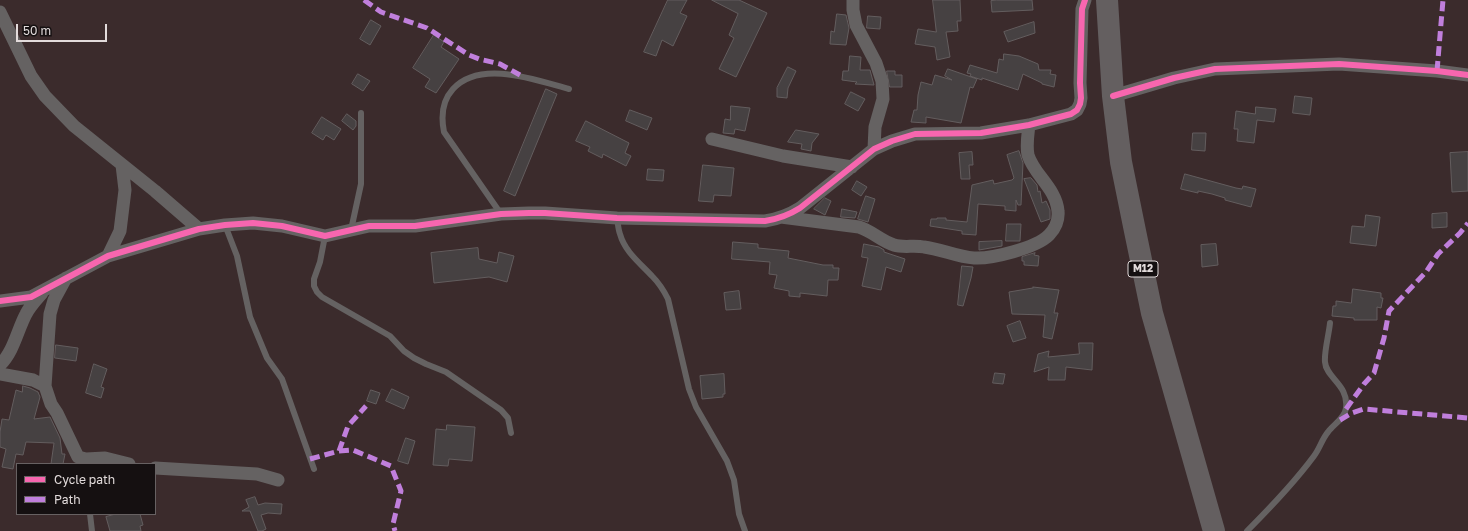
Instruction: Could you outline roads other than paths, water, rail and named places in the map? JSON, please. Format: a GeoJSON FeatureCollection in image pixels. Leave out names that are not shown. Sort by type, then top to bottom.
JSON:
{"type":"FeatureCollection","features":[{"type":"Feature","properties":{"kind":"highway","name":"M12"},"geometry":{"type":"LineString","coordinates":[[1107,0],[1113,96],[1121,162],[1152,313],[1214,531]]}},
{"type":"Feature","properties":{"kind":"street"},"geometry":{"type":"LineString","coordinates":[[853,0],[853,10],[856,24],[876,63],[882,81],[883,99],[875,127],[874,150]]}},
{"type":"Feature","properties":{"kind":"street"},"geometry":{"type":"LineString","coordinates":[[0,301],[32,297],[108,256],[199,229],[225,225],[253,223],[282,226],[325,236],[369,226],[415,226],[501,214],[545,213],[617,218],[764,221],[781,217],[800,208],[874,150],[892,141],[915,134],[981,133],[1028,125],[1071,114],[1077,110],[1082,98],[1080,83],[1082,9],[1085,0]]}},
{"type":"Feature","properties":{"kind":"street"},"geometry":{"type":"LineString","coordinates":[[0,12],[31,76],[44,96],[74,126],[155,191],[199,229]]}},
{"type":"Feature","properties":{"kind":"street"},"geometry":{"type":"LineString","coordinates":[[1113,96],[1174,78],[1215,69],[1339,64],[1437,71],[1468,75]]}},
{"type":"Feature","properties":{"kind":"street"},"geometry":{"type":"LineString","coordinates":[[781,217],[848,224],[868,230],[895,246],[926,247],[973,258],[989,258],[1003,255],[1040,241],[1049,235],[1058,219],[1058,210],[1051,191],[1031,162],[1028,153],[1028,125]]}},
{"type":"Feature","properties":{"kind":"street"},"geometry":{"type":"LineString","coordinates":[[712,139],[783,156],[852,167]]}},
{"type":"Feature","properties":{"kind":"street"},"geometry":{"type":"LineString","coordinates":[[108,256],[120,231],[125,190],[122,165]]}},
{"type":"Feature","properties":{"kind":"street"},"geometry":{"type":"LineString","coordinates":[[66,278],[54,300],[50,314],[45,386],[51,404],[57,413],[78,461],[105,458],[125,463]]}},
{"type":"Feature","properties":{"kind":"street"},"geometry":{"type":"LineString","coordinates":[[0,365],[10,352],[26,313],[34,301],[44,291]]}},
{"type":"Feature","properties":{"kind":"street"},"geometry":{"type":"LineString","coordinates":[[0,374],[33,380],[45,386]]}},
{"type":"Feature","properties":{"kind":"street"},"geometry":{"type":"LineString","coordinates":[[156,468],[257,474],[278,480]]}},
{"type":"Feature","properties":{"kind":"lane"},"geometry":{"type":"LineString","coordinates":[[501,214],[444,132],[442,120],[443,106],[449,93],[460,81],[475,74],[520,75],[569,89]]}},
{"type":"Feature","properties":{"kind":"lane"},"geometry":{"type":"LineString","coordinates":[[350,230],[361,184],[361,113]]}},
{"type":"Feature","properties":{"kind":"lane"},"geometry":{"type":"LineString","coordinates":[[617,218],[620,235],[626,247],[636,261],[653,276],[662,287],[668,299],[689,389],[696,407],[727,461],[734,480],[739,514],[745,531]]}},
{"type":"Feature","properties":{"kind":"lane"},"geometry":{"type":"LineString","coordinates":[[225,225],[237,256],[250,317],[267,358],[282,379],[314,470]]}},
{"type":"Feature","properties":{"kind":"lane"},"geometry":{"type":"LineString","coordinates":[[325,236],[320,262],[314,280],[314,286],[317,292],[322,297],[390,336],[404,352],[426,364],[446,372],[501,410],[508,418],[511,433]]}},
{"type":"Feature","properties":{"kind":"lane"},"geometry":{"type":"LineString","coordinates":[[1247,531],[1275,503],[1314,455],[1331,428],[1340,420],[1346,408],[1346,395],[1328,370],[1325,363],[1330,323]]}},
{"type":"Feature","properties":{"kind":"lane"},"geometry":{"type":"LineString","coordinates":[[90,515],[92,531]]}}]}
